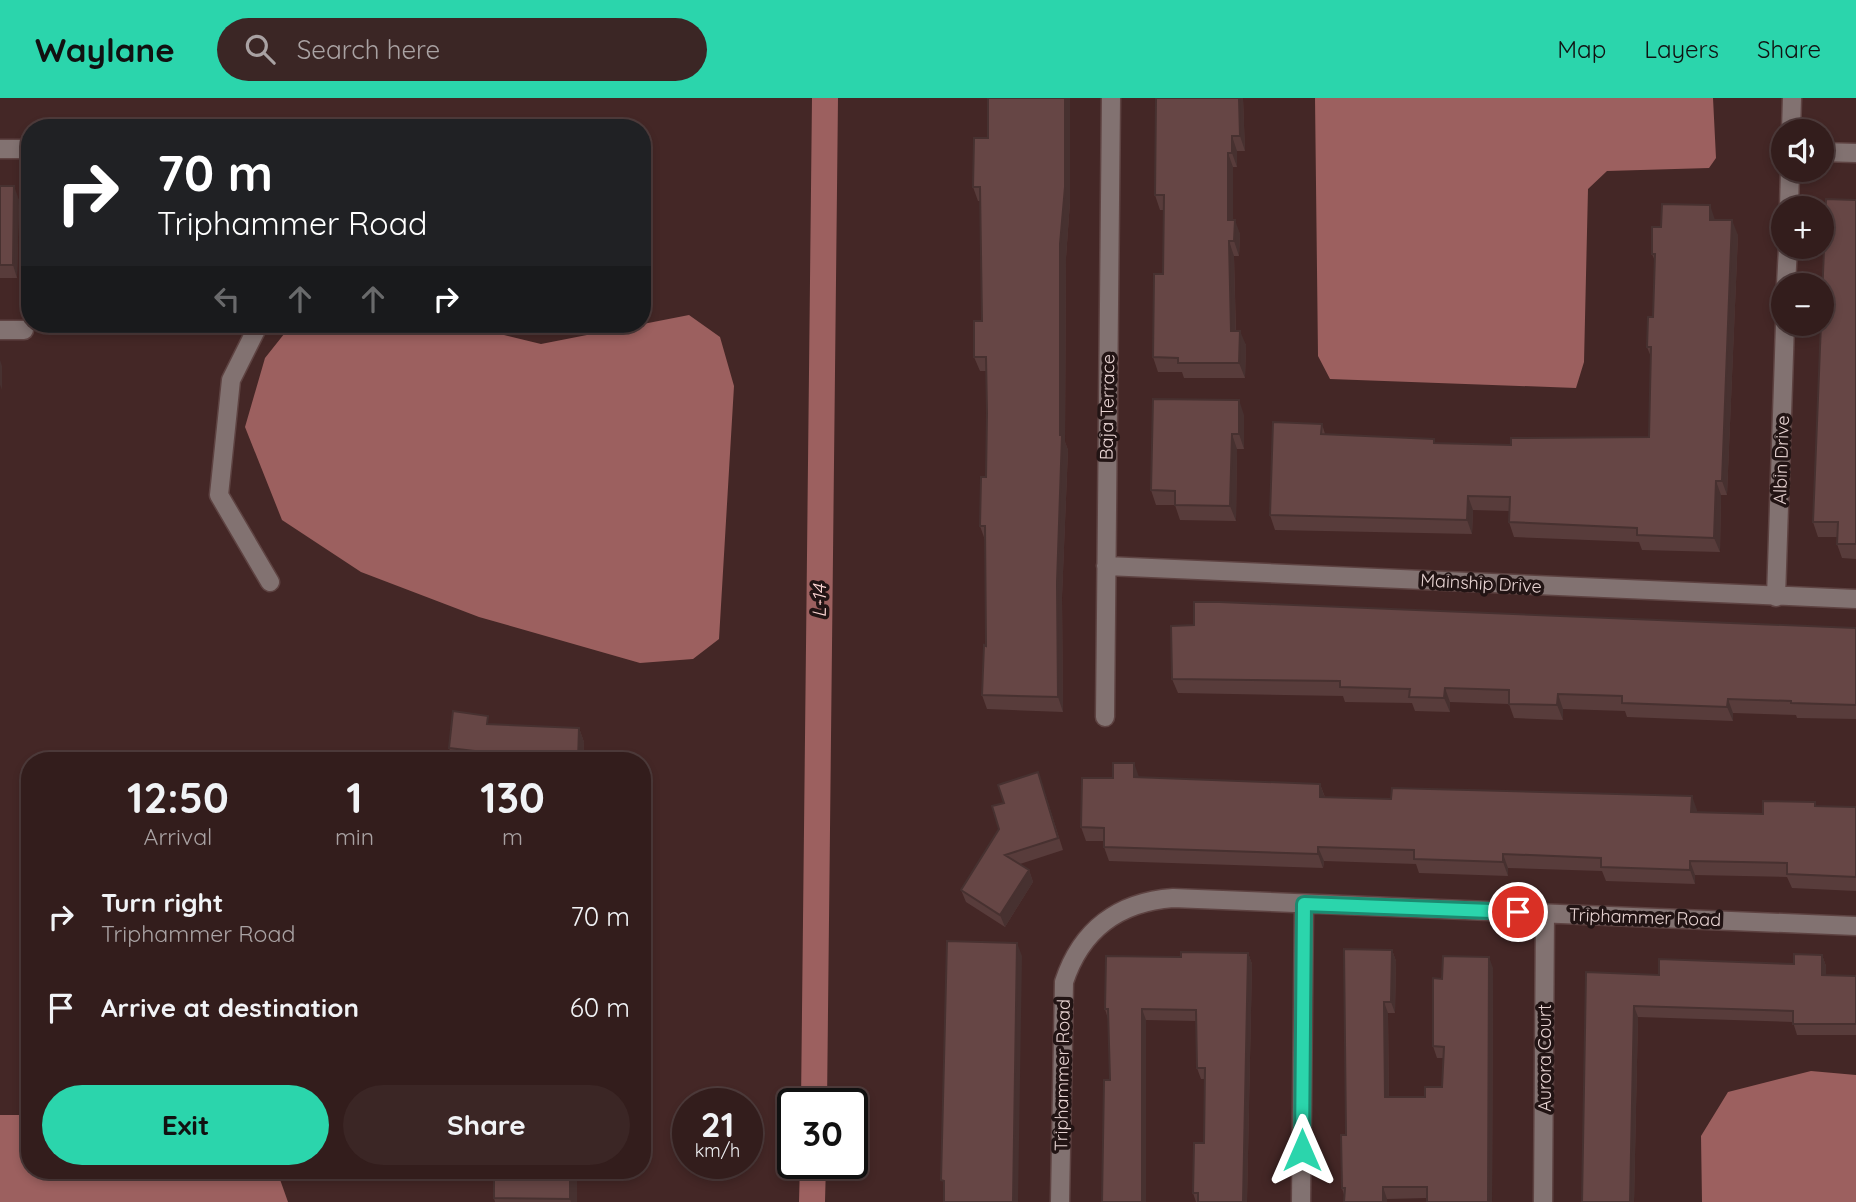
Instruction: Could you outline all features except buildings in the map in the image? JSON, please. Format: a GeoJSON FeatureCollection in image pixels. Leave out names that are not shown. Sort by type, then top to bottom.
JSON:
{"type":"FeatureCollection","features":[{"type":"Feature","properties":{"kind":"street","name":"Baja Terrace"},"geometry":{"type":"LineString","coordinates":[[1105,717],[1111,98]]}},
{"type":"Feature","properties":{"kind":"street"},"geometry":{"type":"LineString","coordinates":[[1791,119],[1792,98]]}},
{"type":"Feature","properties":{"kind":"street"},"geometry":{"type":"LineString","coordinates":[[0,149],[21,149]]}},
{"type":"Feature","properties":{"kind":"street"},"geometry":{"type":"LineString","coordinates":[[1834,152],[1856,153]]}},
{"type":"Feature","properties":{"kind":"street"},"geometry":{"type":"LineString","coordinates":[[0,330],[21,330]]}},
{"type":"Feature","properties":{"kind":"street"},"geometry":{"type":"LineString","coordinates":[[254,333],[231,380],[219,495],[270,582]]}},
{"type":"Feature","properties":{"kind":"street","name":"Albin Drive"},"geometry":{"type":"LineString","coordinates":[[1776,597],[1785,336]]}},
{"type":"Feature","properties":{"kind":"street","name":"Mainship Drive"},"geometry":{"type":"LineString","coordinates":[[1106,566],[1856,599]]}},
{"type":"Feature","properties":{"kind":"street","name":"Triphammer Road"},"geometry":{"type":"LineString","coordinates":[[1060,1202],[1062,1001],[1070,964],[1090,933],[1119,910],[1155,899],[1856,926]]}},
{"type":"Feature","properties":{"kind":"street"},"geometry":{"type":"LineString","coordinates":[[1301,1202],[1304,904]]}},
{"type":"Feature","properties":{"kind":"street","name":"Aurora Court"},"geometry":{"type":"LineString","coordinates":[[1543,1202],[1545,913]]}},
{"type":"Feature","properties":{"kind":"shaded area"},"geometry":{"type":"Polygon","coordinates":[[[1315,98],[1713,98],[1716,158],[1709,168],[1607,171],[1588,189],[1584,362],[1576,388],[1330,379],[1318,356],[1315,98]]]}},
{"type":"Feature","properties":{"kind":"shaded area"},"geometry":{"type":"Polygon","coordinates":[[[689,315],[720,337],[734,386],[719,639],[693,659],[640,663],[479,617],[361,572],[282,520],[245,427],[265,358],[285,333],[496,333],[541,344],[597,333],[651,333],[651,322],[689,315]]]}},
{"type":"Feature","properties":{"kind":"shaded area"},"geometry":{"type":"Polygon","coordinates":[[[1811,1071],[1856,1075],[1856,1202],[1702,1202],[1701,1136],[1728,1092],[1811,1071]]]}},
{"type":"Feature","properties":{"kind":"shaded area"},"geometry":{"type":"Polygon","coordinates":[[[0,1115],[21,1115],[21,1179],[280,1179],[288,1202],[0,1202],[0,1115]]]}},
{"type":"Feature","properties":{"kind":"waterway","name":"L-14"},"geometry":{"type":"LineString","coordinates":[[814,1088],[825,98]]}},
{"type":"Feature","properties":{"kind":"waterway","name":"L-14"},"geometry":{"type":"LineString","coordinates":[[812,1202],[813,1179]]}},
{"type":"Feature","properties":{"kind":"route"},"geometry":{"type":"LineString","coordinates":[[1302,1150],[1304,904],[1518,912]]}}]}
